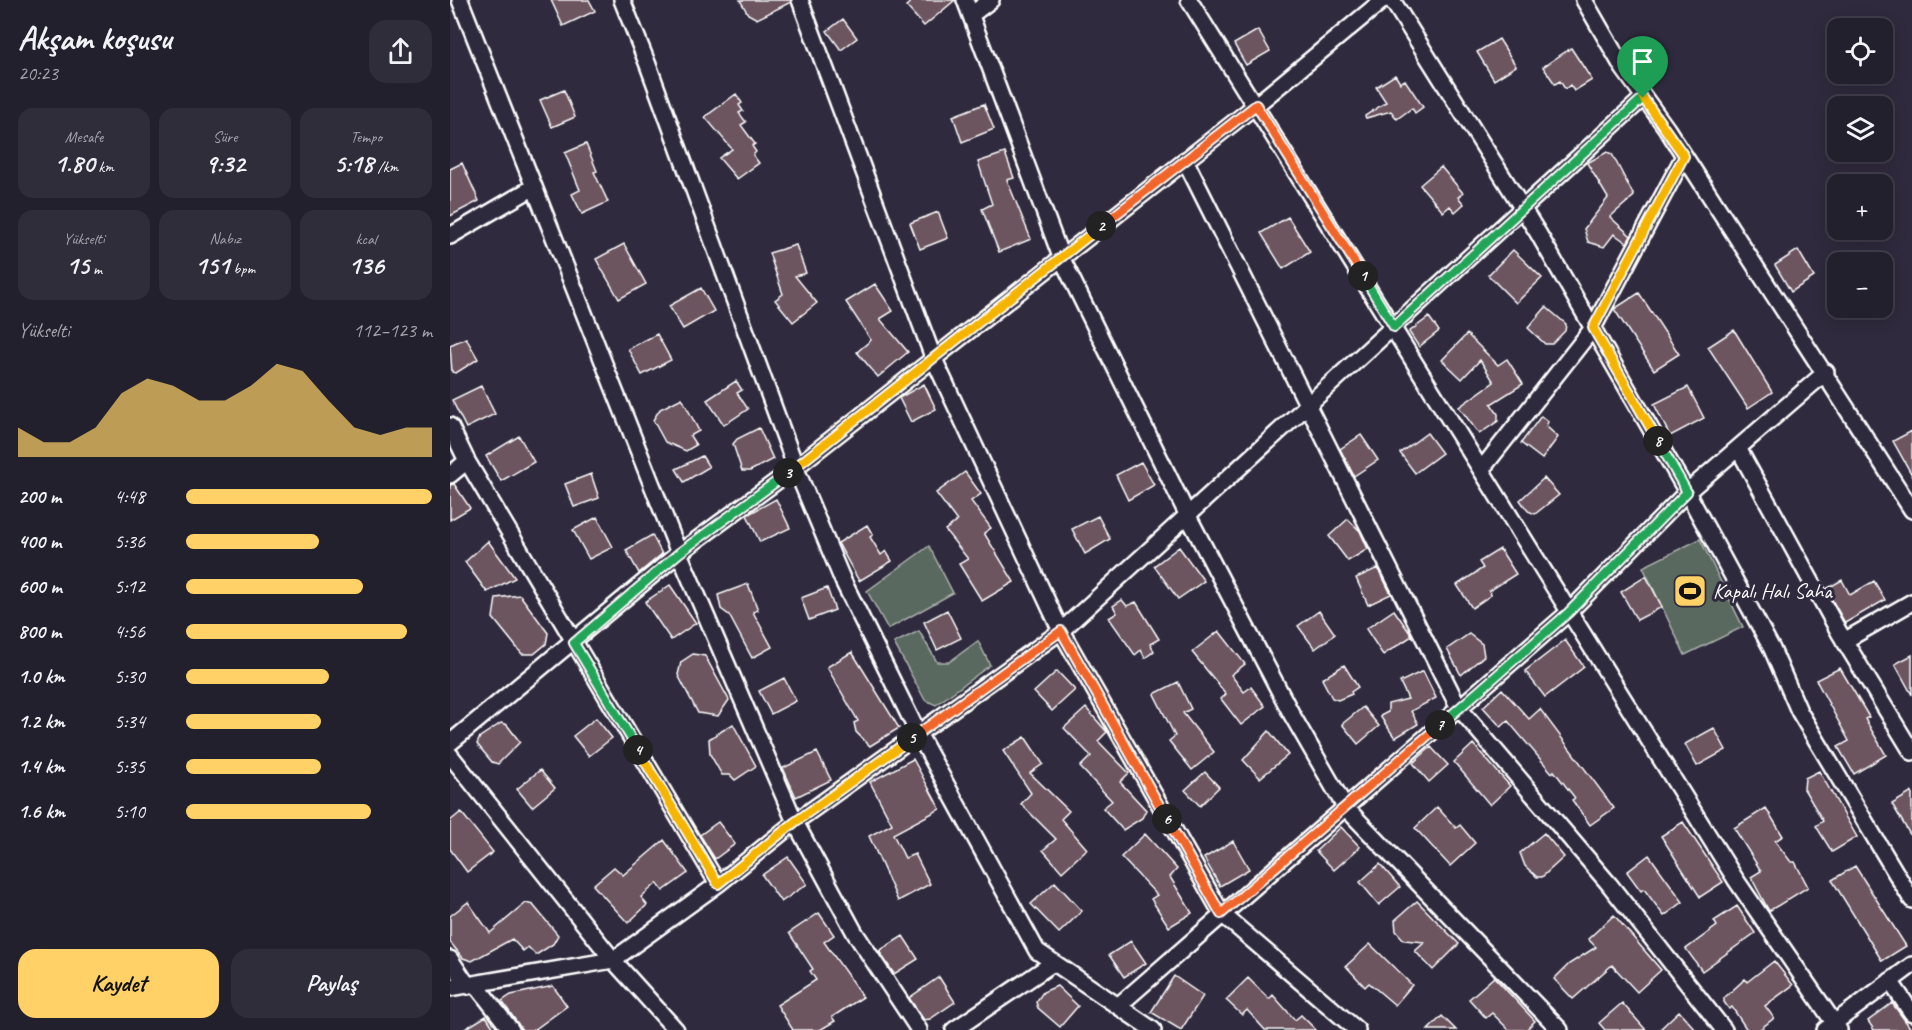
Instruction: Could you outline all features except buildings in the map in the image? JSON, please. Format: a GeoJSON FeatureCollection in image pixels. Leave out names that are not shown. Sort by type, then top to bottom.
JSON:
{"type":"FeatureCollection","features":[{"type":"Feature","properties":{"kind":"street"},"geometry":{"type":"LineString","coordinates":[[460,0],[679,553],[795,822],[855,933],[919,1030]]}},
{"type":"Feature","properties":{"kind":"street"},"geometry":{"type":"LineString","coordinates":[[622,0],[796,467],[843,581],[918,733],[1037,951],[1153,1030]]}},
{"type":"Feature","properties":{"kind":"street"},"geometry":{"type":"LineString","coordinates":[[800,0],[933,357],[1061,631],[1221,914],[1357,1030]]}},
{"type":"Feature","properties":{"kind":"street"},"geometry":{"type":"LineString","coordinates":[[965,0],[1061,257],[1188,516],[1292,715],[1345,807],[1560,1030]]}},
{"type":"Feature","properties":{"kind":"street"},"geometry":{"type":"LineString","coordinates":[[970,15],[991,0]]}},
{"type":"Feature","properties":{"kind":"street"},"geometry":{"type":"LineString","coordinates":[[1189,0],[1394,327],[1568,613],[1648,736],[1736,880],[1833,1028],[1912,965]]}},
{"type":"Feature","properties":{"kind":"street"},"geometry":{"type":"LineString","coordinates":[[450,743],[574,643],[679,553],[796,467],[1256,105],[1383,0]]}},
{"type":"Feature","properties":{"kind":"street"},"geometry":{"type":"LineString","coordinates":[[1392,0],[1523,208],[1593,328],[1773,649],[1799,711],[1912,900]]}},
{"type":"Feature","properties":{"kind":"street"},"geometry":{"type":"LineString","coordinates":[[1584,0],[1643,98],[1684,156],[1826,372],[1912,510]]}},
{"type":"Feature","properties":{"kind":"street"},"geometry":{"type":"LineString","coordinates":[[450,988],[613,960],[718,884],[795,822],[1061,631],[1643,98]]}},
{"type":"Feature","properties":{"kind":"street"},"geometry":{"type":"LineString","coordinates":[[1481,470],[1593,328],[1684,156]]}},
{"type":"Feature","properties":{"kind":"street"},"geometry":{"type":"LineString","coordinates":[[1185,160],[1459,708],[1609,884],[1724,1030]]}},
{"type":"Feature","properties":{"kind":"street"},"geometry":{"type":"LineString","coordinates":[[450,236],[534,187]]}},
{"type":"Feature","properties":{"kind":"street"},"geometry":{"type":"LineString","coordinates":[[1118,1006],[1568,613],[1687,492],[1826,372]]}},
{"type":"Feature","properties":{"kind":"street"},"geometry":{"type":"LineString","coordinates":[[450,426],[467,461],[718,884]]}},
{"type":"Feature","properties":{"kind":"street"},"geometry":{"type":"LineString","coordinates":[[1738,448],[1844,641],[1912,752]]}},
{"type":"Feature","properties":{"kind":"street"},"geometry":{"type":"LineString","coordinates":[[450,476],[467,461]]}},
{"type":"Feature","properties":{"kind":"street"},"geometry":{"type":"LineString","coordinates":[[1844,641],[1912,602]]}},
{"type":"Feature","properties":{"kind":"street"},"geometry":{"type":"LineString","coordinates":[[450,755],[613,960],[676,1030]]}},
{"type":"Feature","properties":{"kind":"street"},"geometry":{"type":"LineString","coordinates":[[450,959],[511,1030]]}},
{"type":"Feature","properties":{"kind":"street"},"geometry":{"type":"LineString","coordinates":[[954,1030],[1053,963]]}},
{"type":"Feature","properties":{"kind":"street"},"geometry":{"type":"LineString","coordinates":[[1890,981],[1912,1013]]}},
{"type":"Feature","properties":{"kind":"green space","name":"Kapalı Halı Saha"},"geometry":{"type":"Polygon","coordinates":[[[1700,539],[1743,627],[1685,655],[1643,567],[1700,539]]]}},
{"type":"Feature","properties":{"kind":"green space"},"geometry":{"type":"Polygon","coordinates":[[[929,546],[953,593],[888,629],[867,591],[929,546]]]}},
{"type":"Feature","properties":{"kind":"green space"},"geometry":{"type":"Polygon","coordinates":[[[919,631],[937,662],[949,662],[978,641],[990,665],[936,705],[925,700],[894,643],[919,631]]]}},
{"type":"Feature","properties":{"kind":"place","name":"Kapalı Halı Saha"},"geometry":{"type":"Point","coordinates":[1690,591]}},
{"type":"Feature","properties":{"kind":"route"},"geometry":{"type":"LineString","coordinates":[[1643,98],[1684,156],[1593,328],[1687,492],[1568,613],[1221,914],[1061,631],[795,822],[718,884],[574,643],[679,553],[796,467],[1256,105],[1394,327],[1643,98]]}}]}
